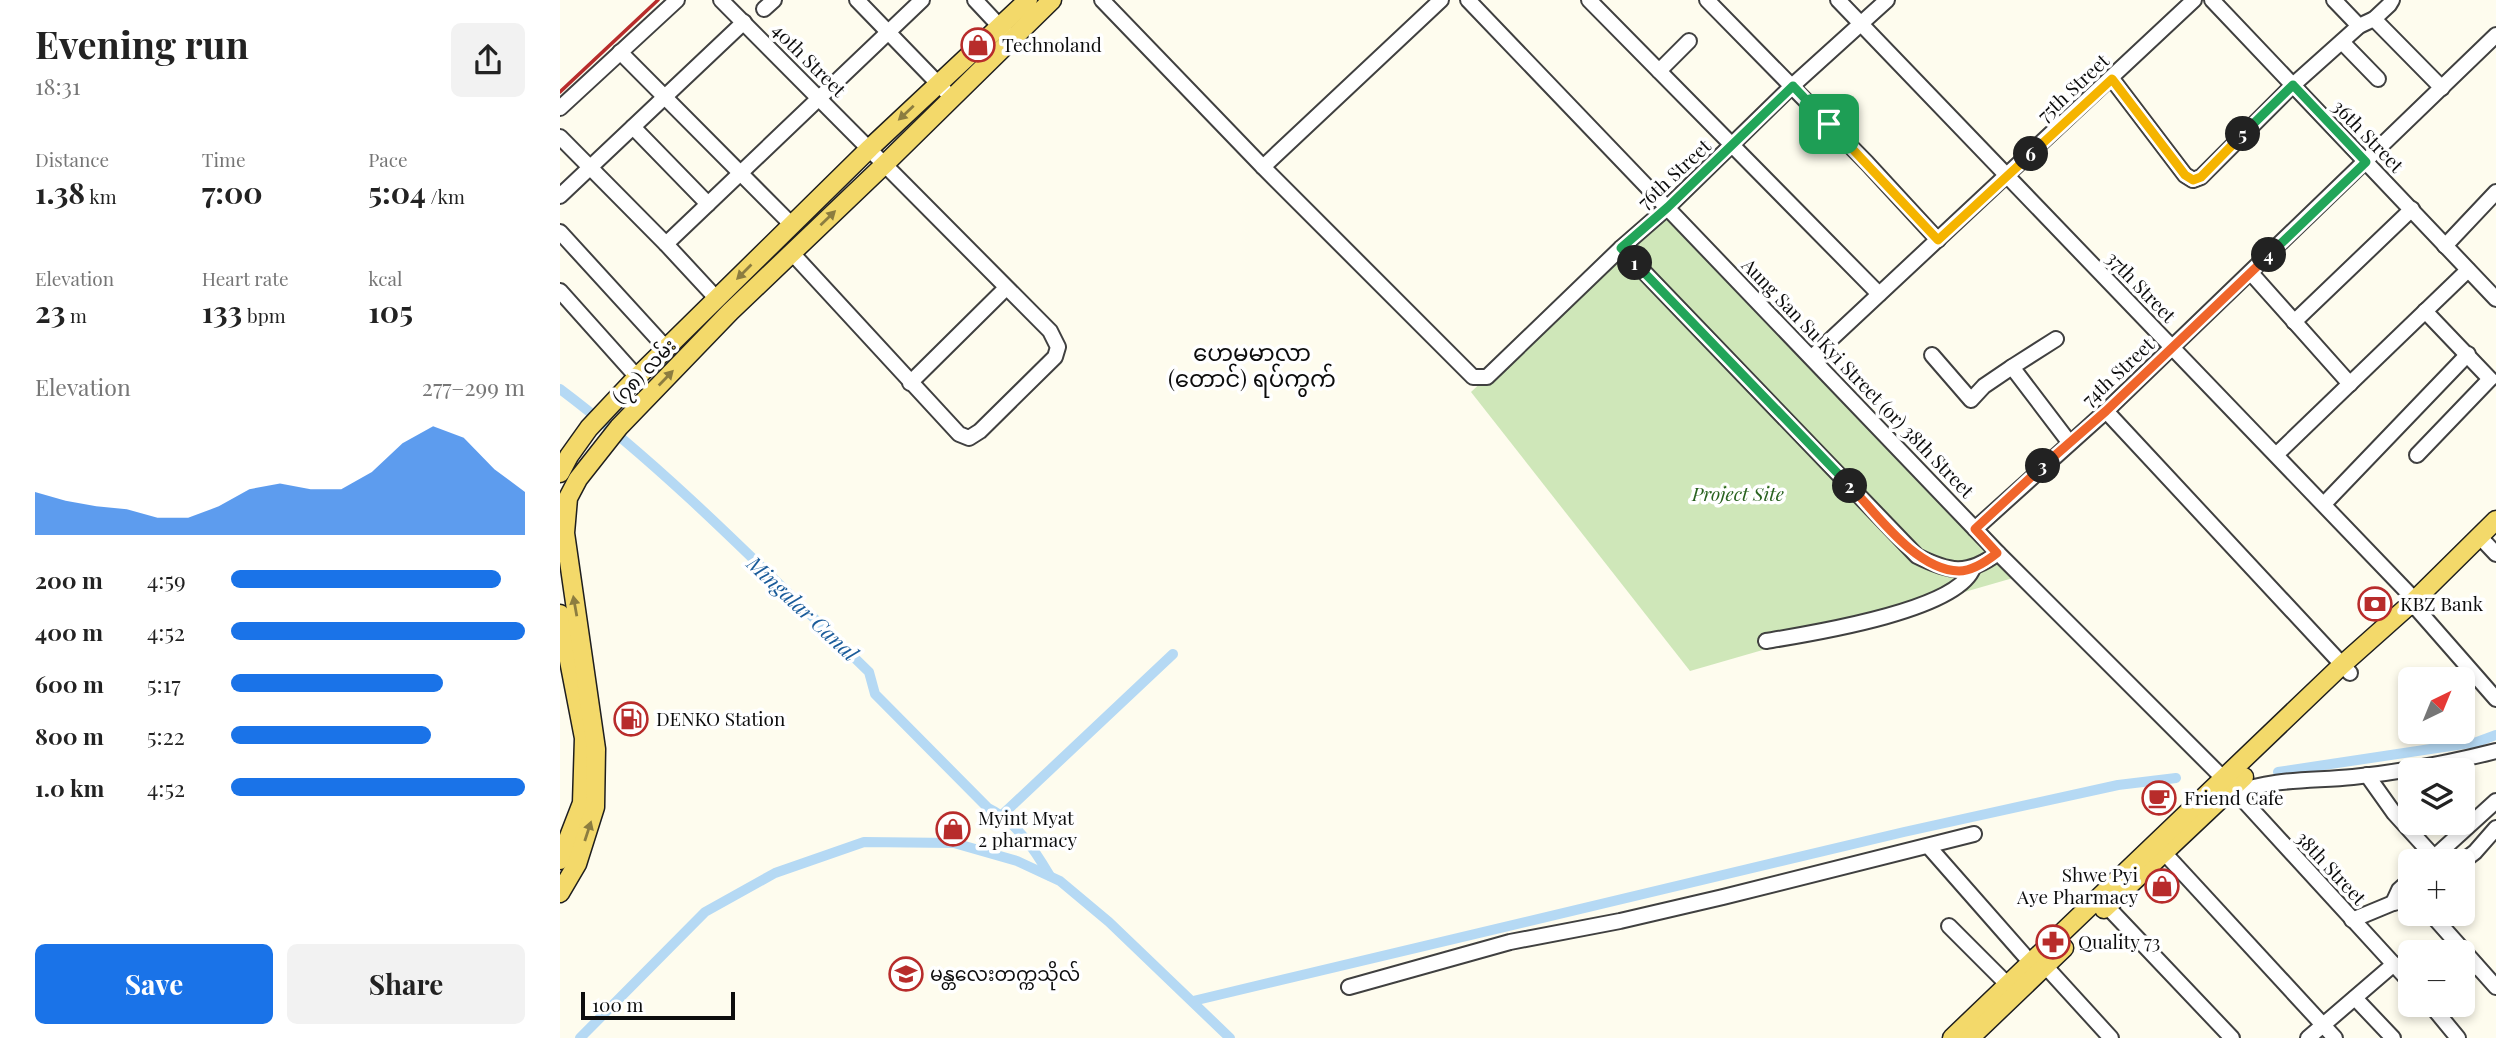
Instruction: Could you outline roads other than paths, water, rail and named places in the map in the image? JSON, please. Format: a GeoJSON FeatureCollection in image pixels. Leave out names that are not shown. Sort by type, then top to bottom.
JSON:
{"type":"FeatureCollection","features":[{"type":"Feature","properties":{"kind":"main road","name":"(၇၈) လမ်း"},"geometry":{"type":"LineString","coordinates":[[560,893],[577,864],[596,800],[596,749],[565,533],[564,496],[619,427],[730,312],[952,98],[1006,33],[1028,0]]}},
{"type":"Feature","properties":{"kind":"main road","name":"(၇၈) လမ်း"},"geometry":{"type":"LineString","coordinates":[[560,473],[565,451],[637,376],[870,148],[938,83],[1052,0]]}},
{"type":"Feature","properties":{"kind":"main road"},"geometry":{"type":"LineString","coordinates":[[1978,1031],[2008,985],[2038,962],[2231,787],[2346,669],[2490,543],[2496,520]]}},
{"type":"Feature","properties":{"kind":"main road"},"geometry":{"type":"LineString","coordinates":[[560,614],[584,737],[582,803],[560,860]]}},
{"type":"Feature","properties":{"kind":"main road"},"geometry":{"type":"LineString","coordinates":[[1952,1038],[1978,1031],[2038,962]]}},
{"type":"Feature","properties":{"kind":"street"},"geometry":{"type":"LineString","coordinates":[[560,108],[677,0]]}},
{"type":"Feature","properties":{"kind":"street","name":"40th Street"},"geometry":{"type":"LineString","coordinates":[[721,0],[1050,331],[1058,347],[1055,357],[980,431],[969,438],[958,435],[909,383]]}},
{"type":"Feature","properties":{"kind":"street"},"geometry":{"type":"LineString","coordinates":[[857,0],[952,98]]}},
{"type":"Feature","properties":{"kind":"street"},"geometry":{"type":"LineString","coordinates":[[666,244],[922,0]]}},
{"type":"Feature","properties":{"kind":"street"},"geometry":{"type":"LineString","coordinates":[[975,0],[1006,33]]}},
{"type":"Feature","properties":{"kind":"street"},"geometry":{"type":"LineString","coordinates":[[1102,0],[1263,167],[1441,0]]}},
{"type":"Feature","properties":{"kind":"street","name":"Aung San Su Kyi Street (or) 38th Street"},"geometry":{"type":"LineString","coordinates":[[1468,0],[1997,553],[2231,787]]}},
{"type":"Feature","properties":{"kind":"street"},"geometry":{"type":"LineString","coordinates":[[1589,0],[1879,294]]}},
{"type":"Feature","properties":{"kind":"street"},"geometry":{"type":"LineString","coordinates":[[1707,0],[1793,86],[1938,240]]}},
{"type":"Feature","properties":{"kind":"street","name":"37th Street"},"geometry":{"type":"LineString","coordinates":[[1838,0],[2277,454],[2416,605],[2496,699]]}},
{"type":"Feature","properties":{"kind":"street","name":"76th Street"},"geometry":{"type":"LineString","coordinates":[[1263,167],[1473,377],[1487,377],[1887,0]]}},
{"type":"Feature","properties":{"kind":"street","name":"75th Street"},"geometry":{"type":"LineString","coordinates":[[1812,357],[2194,0]]}},
{"type":"Feature","properties":{"kind":"street","name":"36th Street"},"geometry":{"type":"LineString","coordinates":[[2212,0],[2496,299]]}},
{"type":"Feature","properties":{"kind":"street"},"geometry":{"type":"LineString","coordinates":[[2334,0],[2359,26]]}},
{"type":"Feature","properties":{"kind":"street"},"geometry":{"type":"LineString","coordinates":[[2112,79],[2185,175],[2193,180],[2201,177],[2293,85],[2359,26],[2374,19],[2392,0]]}},
{"type":"Feature","properties":{"kind":"street"},"geometry":{"type":"LineString","coordinates":[[2374,19],[2442,88]]}},
{"type":"Feature","properties":{"kind":"street"},"geometry":{"type":"LineString","coordinates":[[560,196],[744,22]]}},
{"type":"Feature","properties":{"kind":"street","name":"74th Street"},"geometry":{"type":"LineString","coordinates":[[1975,529],[2106,411],[2496,35]]}},
{"type":"Feature","properties":{"kind":"street"},"geometry":{"type":"LineString","coordinates":[[1659,71],[1689,41]]}},
{"type":"Feature","properties":{"kind":"street"},"geometry":{"type":"LineString","coordinates":[[2342,41],[2378,79]]}},
{"type":"Feature","properties":{"kind":"street"},"geometry":{"type":"LineString","coordinates":[[620,52],[791,224]]}},
{"type":"Feature","properties":{"kind":"street"},"geometry":{"type":"LineString","coordinates":[[633,127],[708,204]]}},
{"type":"Feature","properties":{"kind":"street"},"geometry":{"type":"LineString","coordinates":[[560,137],[717,299]]}},
{"type":"Feature","properties":{"kind":"street"},"geometry":{"type":"LineString","coordinates":[[2445,246],[2496,192]]}},
{"type":"Feature","properties":{"kind":"street"},"geometry":{"type":"LineString","coordinates":[[2294,323],[2412,209]]}},
{"type":"Feature","properties":{"kind":"street"},"geometry":{"type":"LineString","coordinates":[[560,232],[666,348]]}},
{"type":"Feature","properties":{"kind":"street"},"geometry":{"type":"LineString","coordinates":[[1621,248],[1917,556],[1959,571],[1973,568],[1997,553]]}},
{"type":"Feature","properties":{"kind":"street"},"geometry":{"type":"LineString","coordinates":[[792,253],[909,383],[1006,288]]}},
{"type":"Feature","properties":{"kind":"street"},"geometry":{"type":"LineString","coordinates":[[2277,454],[2468,270]]}},
{"type":"Feature","properties":{"kind":"street"},"geometry":{"type":"LineString","coordinates":[[2251,273],[2350,384]]}},
{"type":"Feature","properties":{"kind":"street"},"geometry":{"type":"LineString","coordinates":[[560,291],[637,376]]}},
{"type":"Feature","properties":{"kind":"street"},"geometry":{"type":"LineString","coordinates":[[2417,455],[2489,382],[2490,376],[2426,311]]}},
{"type":"Feature","properties":{"kind":"street"},"geometry":{"type":"LineString","coordinates":[[1932,355],[1971,400],[1984,386],[2056,339]]}},
{"type":"Feature","properties":{"kind":"street"},"geometry":{"type":"LineString","coordinates":[[2324,504],[2468,354]]}},
{"type":"Feature","properties":{"kind":"street"},"geometry":{"type":"LineString","coordinates":[[2012,367],[2069,442]]}},
{"type":"Feature","properties":{"kind":"street"},"geometry":{"type":"LineString","coordinates":[[2106,411],[2346,669]]}},
{"type":"Feature","properties":{"kind":"street"},"geometry":{"type":"LineString","coordinates":[[1766,641],[1845,628],[1910,609],[1947,592],[1970,576],[1973,568]]}},
{"type":"Feature","properties":{"kind":"street"},"geometry":{"type":"LineString","coordinates":[[2231,787],[2367,775],[2454,762],[2496,751]]}},
{"type":"Feature","properties":{"kind":"street"},"geometry":{"type":"LineString","coordinates":[[2367,775],[2424,849]]}},
{"type":"Feature","properties":{"kind":"street","name":"38th Street"},"geometry":{"type":"LineString","coordinates":[[2231,787],[2398,968]]}},
{"type":"Feature","properties":{"kind":"street"},"geometry":{"type":"LineString","coordinates":[[2443,849],[2496,801]]}},
{"type":"Feature","properties":{"kind":"street"},"geometry":{"type":"LineString","coordinates":[[2492,832],[2496,852]]}},
{"type":"Feature","properties":{"kind":"street"},"geometry":{"type":"LineString","coordinates":[[2475,851],[2492,832]]}},
{"type":"Feature","properties":{"kind":"street"},"geometry":{"type":"LineString","coordinates":[[1349,986],[1510,942],[1620,921],[1974,834]]}},
{"type":"Feature","properties":{"kind":"street"},"geometry":{"type":"LineString","coordinates":[[1929,847],[2111,1038]]}},
{"type":"Feature","properties":{"kind":"street"},"geometry":{"type":"LineString","coordinates":[[2160,849],[2335,1038]]}},
{"type":"Feature","properties":{"kind":"street"},"geometry":{"type":"LineString","coordinates":[[2393,903],[2398,892]]}},
{"type":"Feature","properties":{"kind":"street"},"geometry":{"type":"LineString","coordinates":[[2103,902],[2232,1038]]}},
{"type":"Feature","properties":{"kind":"street"},"geometry":{"type":"LineString","coordinates":[[2352,920],[2398,902]]}},
{"type":"Feature","properties":{"kind":"street"},"geometry":{"type":"LineString","coordinates":[[1949,926],[2008,985]]}},
{"type":"Feature","properties":{"kind":"street"},"geometry":{"type":"LineString","coordinates":[[2442,926],[2496,987]]}},
{"type":"Feature","properties":{"kind":"street"},"geometry":{"type":"LineString","coordinates":[[2308,1038],[2394,964]]}},
{"type":"Feature","properties":{"kind":"street"},"geometry":{"type":"LineString","coordinates":[[2355,998],[2393,1038]]}},
{"type":"Feature","properties":{"kind":"street"},"geometry":{"type":"LineString","coordinates":[[2441,1017],[2458,1038]]}},
{"type":"Feature","properties":{"kind":"waterway","name":"Mingalar Canal"},"geometry":{"type":"LineString","coordinates":[[560,389],[680,490],[869,672],[875,694],[988,808],[1016,829],[1031,846],[1050,876]]}},
{"type":"Feature","properties":{"kind":"waterway"},"geometry":{"type":"LineString","coordinates":[[1002,815],[1173,654]]}},
{"type":"Feature","properties":{"kind":"waterway"},"geometry":{"type":"LineString","coordinates":[[2278,772],[2477,742],[2496,735]]}},
{"type":"Feature","properties":{"kind":"waterway"},"geometry":{"type":"LineString","coordinates":[[1193,1001],[1904,832],[2118,785],[2176,778]]}},
{"type":"Feature","properties":{"kind":"waterway"},"geometry":{"type":"LineString","coordinates":[[580,1038],[705,912],[775,873],[864,842],[954,843],[1017,861],[1060,881],[1109,922],[1230,1038]]}},
{"type":"Feature","properties":{"kind":"railway"},"geometry":{"type":"LineString","coordinates":[[560,92],[658,0]]}},
{"type":"Feature","properties":{"kind":"place","name":"Technoland"},"geometry":{"type":"Point","coordinates":[978,45]}},
{"type":"Feature","properties":{"kind":"place","name":"KBZ Bank"},"geometry":{"type":"Point","coordinates":[2375,604]}},
{"type":"Feature","properties":{"kind":"place","name":"DENKO Station"},"geometry":{"type":"Point","coordinates":[631,719]}},
{"type":"Feature","properties":{"kind":"place","name":"Friend Cafe"},"geometry":{"type":"Point","coordinates":[2159,798]}},
{"type":"Feature","properties":{"kind":"place","name":"Myint Myat 2 pharmacy"},"geometry":{"type":"Point","coordinates":[953,829]}},
{"type":"Feature","properties":{"kind":"place","name":"Shwe Pyi Aye Pharmacy"},"geometry":{"type":"Point","coordinates":[2162,886]}},
{"type":"Feature","properties":{"kind":"place","name":"Quality 73"},"geometry":{"type":"Point","coordinates":[2053,942]}},
{"type":"Feature","properties":{"kind":"place","name":"မန္တလေးတက္ကသိုလ်"},"geometry":{"type":"Point","coordinates":[906,974]}},
{"type":"Feature","properties":{"kind":"district","name":"ဟေမမာလာ (တောင်) ရပ်ကွက်"},"geometry":{"type":"Point","coordinates":[1252,366]}},
{"type":"Feature","properties":{"kind":"park label","name":"Project Site"},"geometry":{"type":"Point","coordinates":[1738,494]}}]}
